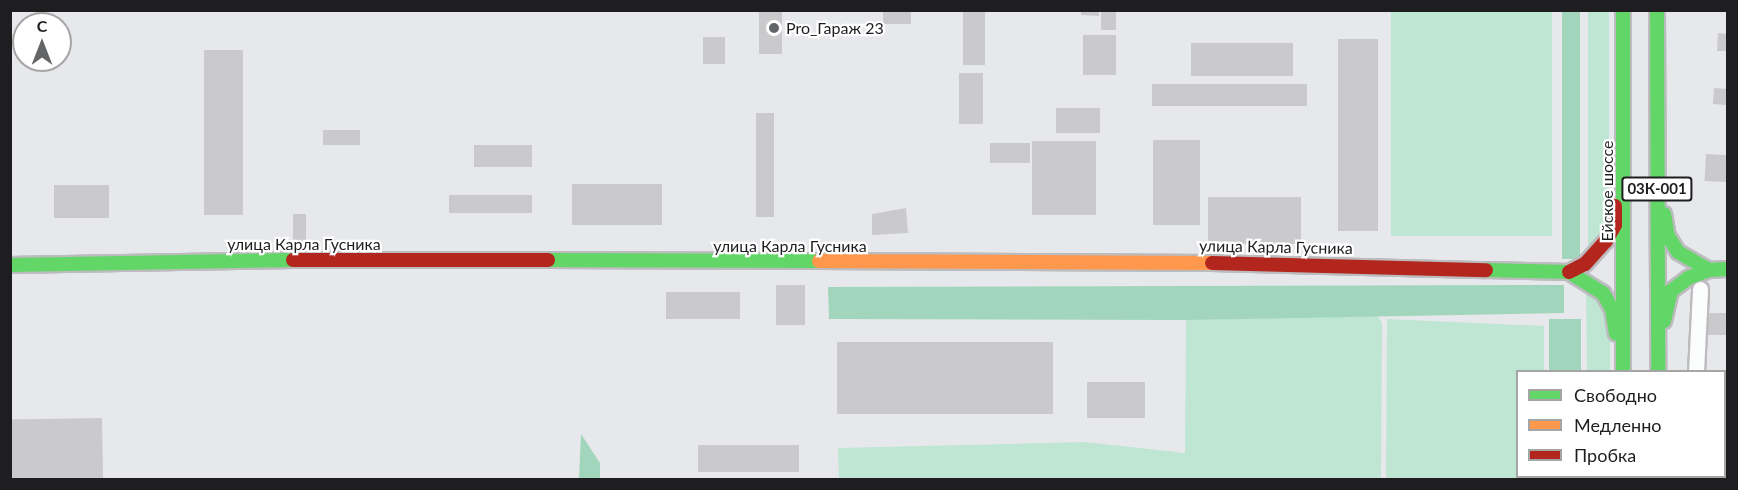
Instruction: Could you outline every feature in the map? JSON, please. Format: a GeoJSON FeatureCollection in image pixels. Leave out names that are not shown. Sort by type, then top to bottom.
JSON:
{"type":"FeatureCollection","features":[{"type":"Feature","properties":{"kind":"street","name":"Ейское шоссе"},"geometry":{"type":"LineString","coordinates":[[1623,10],[1623,370]]}},
{"type":"Feature","properties":{"kind":"street","name":"03К-001"},"geometry":{"type":"LineString","coordinates":[[1657,10],[1658,370]]}},
{"type":"Feature","properties":{"kind":"street"},"geometry":{"type":"LineString","coordinates":[[1623,147],[1615,155],[1615,225],[1597,253],[1569,272],[1604,293],[1623,348]]}},
{"type":"Feature","properties":{"kind":"street"},"geometry":{"type":"LineString","coordinates":[[1657,202],[1664,207],[1668,236],[1678,252],[1709,270]]}},
{"type":"Feature","properties":{"kind":"street","name":"улица Карла Гусника"},"geometry":{"type":"LineString","coordinates":[[10,265],[277,260],[1133,261],[1569,272]]}},
{"type":"Feature","properties":{"kind":"street"},"geometry":{"type":"LineString","coordinates":[[1658,370],[1664,358],[1665,305],[1671,291],[1688,278],[1709,270],[1728,269]]}},
{"type":"Feature","properties":{"kind":"street"},"geometry":{"type":"LineString","coordinates":[[1696,370],[1700,289]]}},
{"type":"Feature","properties":{"kind":"green space"},"geometry":{"type":"Polygon","coordinates":[[[1391,11],[1552,11],[1552,236],[1391,236],[1391,11]]]}},
{"type":"Feature","properties":{"kind":"green space"},"geometry":{"type":"Polygon","coordinates":[[[1562,11],[1580,11],[1580,259],[1562,259],[1562,11]]]}},
{"type":"Feature","properties":{"kind":"green space"},"geometry":{"type":"Polygon","coordinates":[[[1588,11],[1609,11],[1609,215],[1607,224],[1588,250],[1588,11]]]}},
{"type":"Feature","properties":{"kind":"green space"},"geometry":{"type":"Polygon","coordinates":[[[1564,285],[1564,313],[1186,320],[829,319],[828,287],[1564,285]]]}},
{"type":"Feature","properties":{"kind":"green space"},"geometry":{"type":"Polygon","coordinates":[[[1586,288],[1601,300],[1610,338],[1610,370],[1587,370],[1586,288]]]}},
{"type":"Feature","properties":{"kind":"green space"},"geometry":{"type":"Polygon","coordinates":[[[1377,315],[1382,323],[1381,479],[839,479],[838,448],[1085,442],[1185,453],[1186,320],[1377,315]]]}},
{"type":"Feature","properties":{"kind":"green space"},"geometry":{"type":"Polygon","coordinates":[[[1387,319],[1544,326],[1544,370],[1516,370],[1516,478],[1544,479],[1386,480],[1387,319]]]}},
{"type":"Feature","properties":{"kind":"green space"},"geometry":{"type":"Polygon","coordinates":[[[1549,319],[1581,319],[1581,370],[1549,370],[1549,319]]]}},
{"type":"Feature","properties":{"kind":"green space"},"geometry":{"type":"Polygon","coordinates":[[[581,434],[600,463],[600,479],[579,479],[581,434]]]}},
{"type":"Feature","properties":{"kind":"building"},"geometry":{"type":"Polygon","coordinates":[[[759,10],[782,10],[782,54],[759,54],[759,10]]]}},
{"type":"Feature","properties":{"kind":"building"},"geometry":{"type":"Polygon","coordinates":[[[883,10],[911,10],[911,24],[883,24],[883,10]]]}},
{"type":"Feature","properties":{"kind":"building"},"geometry":{"type":"Polygon","coordinates":[[[963,10],[985,10],[985,65],[963,65],[963,10]]]}},
{"type":"Feature","properties":{"kind":"building"},"geometry":{"type":"Polygon","coordinates":[[[1081,10],[1099,10],[1099,16],[1081,15],[1081,10]]]}},
{"type":"Feature","properties":{"kind":"building"},"geometry":{"type":"Polygon","coordinates":[[[1101,10],[1116,10],[1116,30],[1101,30],[1101,10]]]}},
{"type":"Feature","properties":{"kind":"building"},"geometry":{"type":"Polygon","coordinates":[[[1718,33],[1728,34],[1728,51],[1717,51],[1718,33]]]}},
{"type":"Feature","properties":{"kind":"building"},"geometry":{"type":"Polygon","coordinates":[[[1083,35],[1116,35],[1116,75],[1083,75],[1083,35]]]}},
{"type":"Feature","properties":{"kind":"building"},"geometry":{"type":"Polygon","coordinates":[[[703,37],[725,37],[725,64],[703,64],[703,37]]]}},
{"type":"Feature","properties":{"kind":"building"},"geometry":{"type":"Polygon","coordinates":[[[1338,39],[1378,39],[1378,231],[1338,231],[1338,39]]]}},
{"type":"Feature","properties":{"kind":"building"},"geometry":{"type":"Polygon","coordinates":[[[1191,43],[1293,43],[1293,76],[1191,76],[1191,43]]]}},
{"type":"Feature","properties":{"kind":"building"},"geometry":{"type":"Polygon","coordinates":[[[204,50],[243,50],[243,215],[204,215],[204,50]]]}},
{"type":"Feature","properties":{"kind":"building"},"geometry":{"type":"Polygon","coordinates":[[[959,73],[983,73],[983,124],[959,124],[959,73]]]}},
{"type":"Feature","properties":{"kind":"building"},"geometry":{"type":"Polygon","coordinates":[[[1152,84],[1307,84],[1307,106],[1152,106],[1152,84]]]}},
{"type":"Feature","properties":{"kind":"building"},"geometry":{"type":"Polygon","coordinates":[[[1714,88],[1728,89],[1727,105],[1713,104],[1714,88]]]}},
{"type":"Feature","properties":{"kind":"building"},"geometry":{"type":"Polygon","coordinates":[[[1056,108],[1100,108],[1100,133],[1056,133],[1056,108]]]}},
{"type":"Feature","properties":{"kind":"building"},"geometry":{"type":"Polygon","coordinates":[[[756,113],[774,113],[774,217],[756,217],[756,113]]]}},
{"type":"Feature","properties":{"kind":"building"},"geometry":{"type":"Polygon","coordinates":[[[323,130],[360,130],[360,145],[323,145],[323,130]]]}},
{"type":"Feature","properties":{"kind":"building"},"geometry":{"type":"Polygon","coordinates":[[[1153,140],[1200,140],[1200,225],[1153,225],[1153,140]]]}},
{"type":"Feature","properties":{"kind":"building"},"geometry":{"type":"Polygon","coordinates":[[[1032,141],[1096,141],[1096,215],[1032,215],[1032,141]]]}},
{"type":"Feature","properties":{"kind":"building"},"geometry":{"type":"Polygon","coordinates":[[[990,143],[1030,143],[1030,163],[990,163],[990,143]]]}},
{"type":"Feature","properties":{"kind":"building"},"geometry":{"type":"Polygon","coordinates":[[[474,145],[532,145],[532,167],[474,167],[474,145]]]}},
{"type":"Feature","properties":{"kind":"building"},"geometry":{"type":"Polygon","coordinates":[[[1706,154],[1728,155],[1727,182],[1705,181],[1706,154]]]}},
{"type":"Feature","properties":{"kind":"building"},"geometry":{"type":"Polygon","coordinates":[[[572,184],[662,184],[662,225],[572,225],[572,184]]]}},
{"type":"Feature","properties":{"kind":"building"},"geometry":{"type":"Polygon","coordinates":[[[54,185],[109,185],[109,218],[54,218],[54,185]]]}},
{"type":"Feature","properties":{"kind":"building"},"geometry":{"type":"Polygon","coordinates":[[[449,195],[532,195],[532,213],[449,213],[449,195]]]}},
{"type":"Feature","properties":{"kind":"building"},"geometry":{"type":"Polygon","coordinates":[[[1208,197],[1301,197],[1301,244],[1208,244],[1208,197]]]}},
{"type":"Feature","properties":{"kind":"building"},"geometry":{"type":"Polygon","coordinates":[[[906,208],[908,233],[872,235],[872,214],[906,208]]]}},
{"type":"Feature","properties":{"kind":"building"},"geometry":{"type":"Polygon","coordinates":[[[293,214],[306,214],[306,244],[293,244],[293,214]]]}},
{"type":"Feature","properties":{"kind":"building"},"geometry":{"type":"Polygon","coordinates":[[[776,285],[805,285],[805,325],[776,325],[776,285]]]}},
{"type":"Feature","properties":{"kind":"building"},"geometry":{"type":"Polygon","coordinates":[[[666,292],[740,292],[740,319],[666,319],[666,292]]]}},
{"type":"Feature","properties":{"kind":"building"},"geometry":{"type":"Polygon","coordinates":[[[1703,313],[1728,313],[1728,335],[1703,335],[1703,313]]]}},
{"type":"Feature","properties":{"kind":"building"},"geometry":{"type":"Polygon","coordinates":[[[837,342],[1053,342],[1053,414],[837,414],[837,342]]]}},
{"type":"Feature","properties":{"kind":"building"},"geometry":{"type":"Polygon","coordinates":[[[1087,382],[1145,382],[1145,418],[1087,418],[1087,382]]]}},
{"type":"Feature","properties":{"kind":"building"},"geometry":{"type":"Polygon","coordinates":[[[102,418],[103,480],[11,480],[10,420],[102,418]]]}},
{"type":"Feature","properties":{"kind":"building"},"geometry":{"type":"Polygon","coordinates":[[[1726,438],[1728,480],[1712,480],[1726,478],[1726,438]]]}},
{"type":"Feature","properties":{"kind":"building"},"geometry":{"type":"Polygon","coordinates":[[[698,445],[799,445],[799,472],[698,472],[698,445]]]}},
{"type":"Feature","properties":{"kind":"traffic: fast"},"geometry":{"type":"LineString","coordinates":[[1623,10],[1623,370]]}},
{"type":"Feature","properties":{"kind":"traffic: fast"},"geometry":{"type":"LineString","coordinates":[[1657,10],[1658,370]]}},
{"type":"Feature","properties":{"kind":"traffic: fast"},"geometry":{"type":"LineString","coordinates":[[1664,214],[1668,236],[1678,252],[1709,270]]}},
{"type":"Feature","properties":{"kind":"traffic: fast"},"geometry":{"type":"LineString","coordinates":[[10,265],[293,260]]}},
{"type":"Feature","properties":{"kind":"traffic: fast"},"geometry":{"type":"LineString","coordinates":[[548,260],[819,261]]}},
{"type":"Feature","properties":{"kind":"traffic: fast"},"geometry":{"type":"LineString","coordinates":[[1664,321],[1671,291],[1688,278],[1709,270],[1728,269]]}},
{"type":"Feature","properties":{"kind":"traffic: fast"},"geometry":{"type":"LineString","coordinates":[[1486,270],[1569,272],[1603,293],[1612,309],[1616,334]]}},
{"type":"Feature","properties":{"kind":"traffic: slow"},"geometry":{"type":"LineString","coordinates":[[819,261],[1212,263]]}},
{"type":"Feature","properties":{"kind":"traffic: jam"},"geometry":{"type":"LineString","coordinates":[[1569,272],[1585,264],[1606,241],[1615,225],[1615,206]]}},
{"type":"Feature","properties":{"kind":"traffic: jam"},"geometry":{"type":"LineString","coordinates":[[293,260],[548,260]]}},
{"type":"Feature","properties":{"kind":"traffic: jam"},"geometry":{"type":"LineString","coordinates":[[1212,263],[1486,270]]}},
{"type":"Feature","properties":{"kind":"place","name":"Pro_Гараж 23"},"geometry":{"type":"Point","coordinates":[774,28]}}]}
